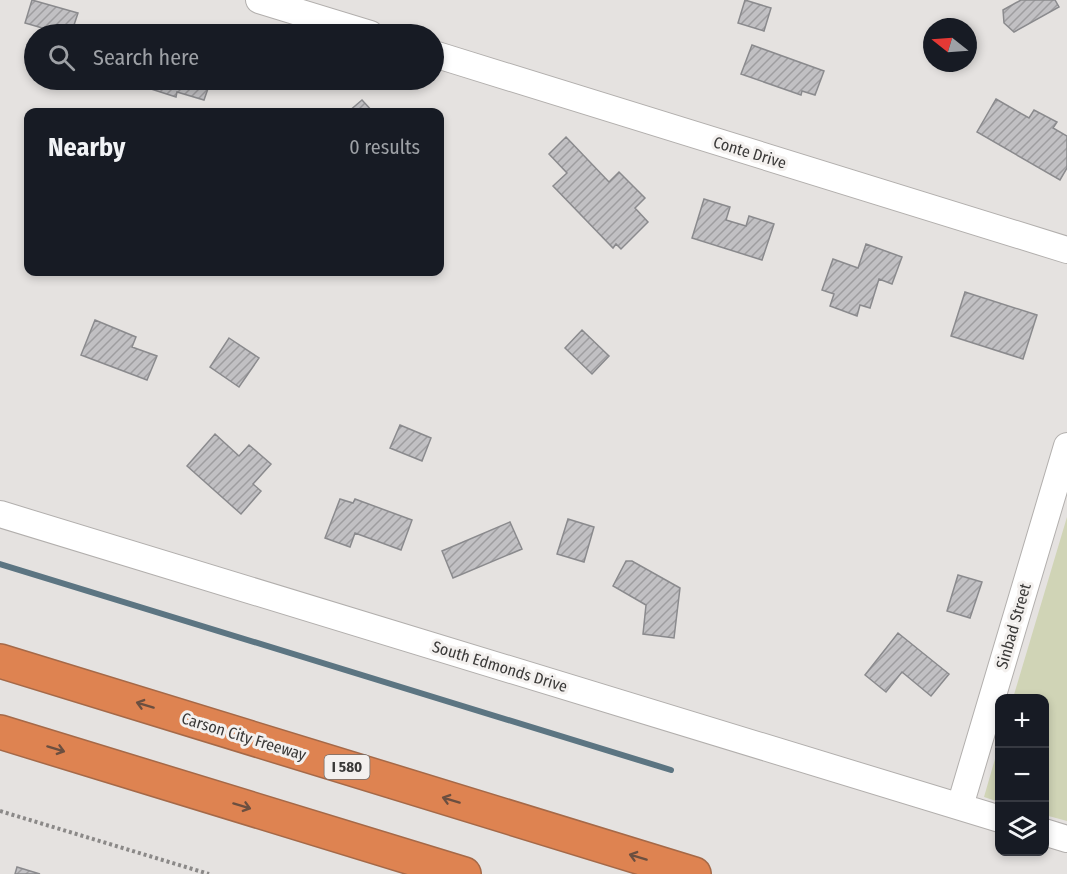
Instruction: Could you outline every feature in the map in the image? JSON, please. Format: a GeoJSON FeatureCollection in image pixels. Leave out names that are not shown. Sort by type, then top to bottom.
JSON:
{"type":"FeatureCollection","features":[{"type":"Feature","properties":{"kind":"highway","name":"Carson City Freeway"},"geometry":{"type":"LineString","coordinates":[[0,661],[694,874]]}},
{"type":"Feature","properties":{"kind":"highway"},"geometry":{"type":"LineString","coordinates":[[0,732],[464,874]]}},
{"type":"Feature","properties":{"kind":"street"},"geometry":{"type":"LineString","coordinates":[[259,0],[337,24]]}},
{"type":"Feature","properties":{"kind":"street","name":"Conte Drive"},"geometry":{"type":"LineString","coordinates":[[444,57],[1067,250]]}},
{"type":"Feature","properties":{"kind":"street","name":"Sinbad Street"},"geometry":{"type":"LineString","coordinates":[[960,806],[1067,446]]}},
{"type":"Feature","properties":{"kind":"street","name":"South Edmonds Drive"},"geometry":{"type":"LineString","coordinates":[[0,514],[995,818]]}},
{"type":"Feature","properties":{"kind":"street"},"geometry":{"type":"LineString","coordinates":[[1049,834],[1067,839]]}},
{"type":"Feature","properties":{"kind":"path"},"geometry":{"type":"LineString","coordinates":[[0,811],[209,874]]}},
{"type":"Feature","properties":{"kind":"green space"},"geometry":{"type":"Polygon","coordinates":[[[1067,517],[1067,821],[1049,816],[1049,694],[1014,694],[1067,517]]]}},
{"type":"Feature","properties":{"kind":"green space"},"geometry":{"type":"Polygon","coordinates":[[[995,759],[995,800],[984,797],[995,759]]]}},
{"type":"Feature","properties":{"kind":"building"},"geometry":{"type":"Polygon","coordinates":[[[32,0],[78,13],[74,24],[25,23],[32,0]]]}},
{"type":"Feature","properties":{"kind":"building"},"geometry":{"type":"Polygon","coordinates":[[[745,0],[771,8],[764,31],[738,23],[745,0]]]}},
{"type":"Feature","properties":{"kind":"building"},"geometry":{"type":"Polygon","coordinates":[[[1021,0],[1055,0],[1059,7],[1014,32],[1004,23],[1003,10],[1021,0]]]}},
{"type":"Feature","properties":{"kind":"building"},"geometry":{"type":"Polygon","coordinates":[[[752,45],[824,71],[815,95],[802,91],[801,95],[741,74],[752,45]]]}},
{"type":"Feature","properties":{"kind":"building"},"geometry":{"type":"Polygon","coordinates":[[[154,90],[208,90],[204,100],[177,92],[176,97],[154,90]]]}},
{"type":"Feature","properties":{"kind":"building"},"geometry":{"type":"Polygon","coordinates":[[[996,99],[1029,118],[1034,110],[1057,122],[1053,128],[1067,136],[1067,168],[1060,180],[977,132],[996,99]]]}},
{"type":"Feature","properties":{"kind":"building"},"geometry":{"type":"Polygon","coordinates":[[[362,100],[369,108],[353,108],[362,100]]]}},
{"type":"Feature","properties":{"kind":"building"},"geometry":{"type":"Polygon","coordinates":[[[566,137],[609,182],[619,172],[645,198],[635,208],[648,222],[621,249],[616,244],[613,248],[553,186],[567,173],[549,154],[566,137]]]}},
{"type":"Feature","properties":{"kind":"building"},"geometry":{"type":"Polygon","coordinates":[[[704,199],[730,207],[726,220],[746,226],[749,216],[774,224],[762,260],[692,238],[704,199]]]}},
{"type":"Feature","properties":{"kind":"building"},"geometry":{"type":"Polygon","coordinates":[[[866,244],[902,257],[892,284],[879,279],[870,308],[860,305],[857,316],[830,306],[834,294],[822,290],[833,259],[858,268],[866,244]]]}},
{"type":"Feature","properties":{"kind":"building"},"geometry":{"type":"Polygon","coordinates":[[[965,292],[1037,315],[1023,359],[951,336],[965,292]]]}},
{"type":"Feature","properties":{"kind":"building"},"geometry":{"type":"Polygon","coordinates":[[[95,320],[136,337],[132,347],[157,356],[147,380],[81,355],[95,320]]]}},
{"type":"Feature","properties":{"kind":"building"},"geometry":{"type":"Polygon","coordinates":[[[582,330],[609,356],[592,374],[565,348],[582,330]]]}},
{"type":"Feature","properties":{"kind":"building"},"geometry":{"type":"Polygon","coordinates":[[[229,338],[259,358],[239,387],[210,367],[229,338]]]}},
{"type":"Feature","properties":{"kind":"building"},"geometry":{"type":"Polygon","coordinates":[[[400,425],[431,438],[422,461],[390,448],[400,425]]]}},
{"type":"Feature","properties":{"kind":"building"},"geometry":{"type":"Polygon","coordinates":[[[215,434],[239,456],[249,445],[271,464],[253,484],[261,491],[241,514],[187,466],[215,434]]]}},
{"type":"Feature","properties":{"kind":"building"},"geometry":{"type":"Polygon","coordinates":[[[340,499],[353,503],[355,499],[412,520],[401,550],[355,533],[350,547],[325,538],[340,499]]]}},
{"type":"Feature","properties":{"kind":"building"},"geometry":{"type":"Polygon","coordinates":[[[568,519],[594,527],[584,562],[557,554],[568,519]]]}},
{"type":"Feature","properties":{"kind":"building"},"geometry":{"type":"Polygon","coordinates":[[[510,522],[522,549],[453,578],[442,551],[510,522]]]}},
{"type":"Feature","properties":{"kind":"building"},"geometry":{"type":"Polygon","coordinates":[[[626,561],[632,561],[680,588],[674,638],[643,634],[646,605],[613,586],[626,561]]]}},
{"type":"Feature","properties":{"kind":"building"},"geometry":{"type":"Polygon","coordinates":[[[958,575],[982,582],[970,618],[947,611],[958,575]]]}},
{"type":"Feature","properties":{"kind":"building"},"geometry":{"type":"Polygon","coordinates":[[[898,633],[949,674],[931,696],[902,672],[886,692],[865,675],[898,633]]]}},
{"type":"Feature","properties":{"kind":"building"},"geometry":{"type":"Polygon","coordinates":[[[17,867],[40,874],[15,874],[17,867]]]}},
{"type":"Feature","properties":{"kind":"waterway"},"geometry":{"type":"LineString","coordinates":[[0,564],[671,770]]}}]}
